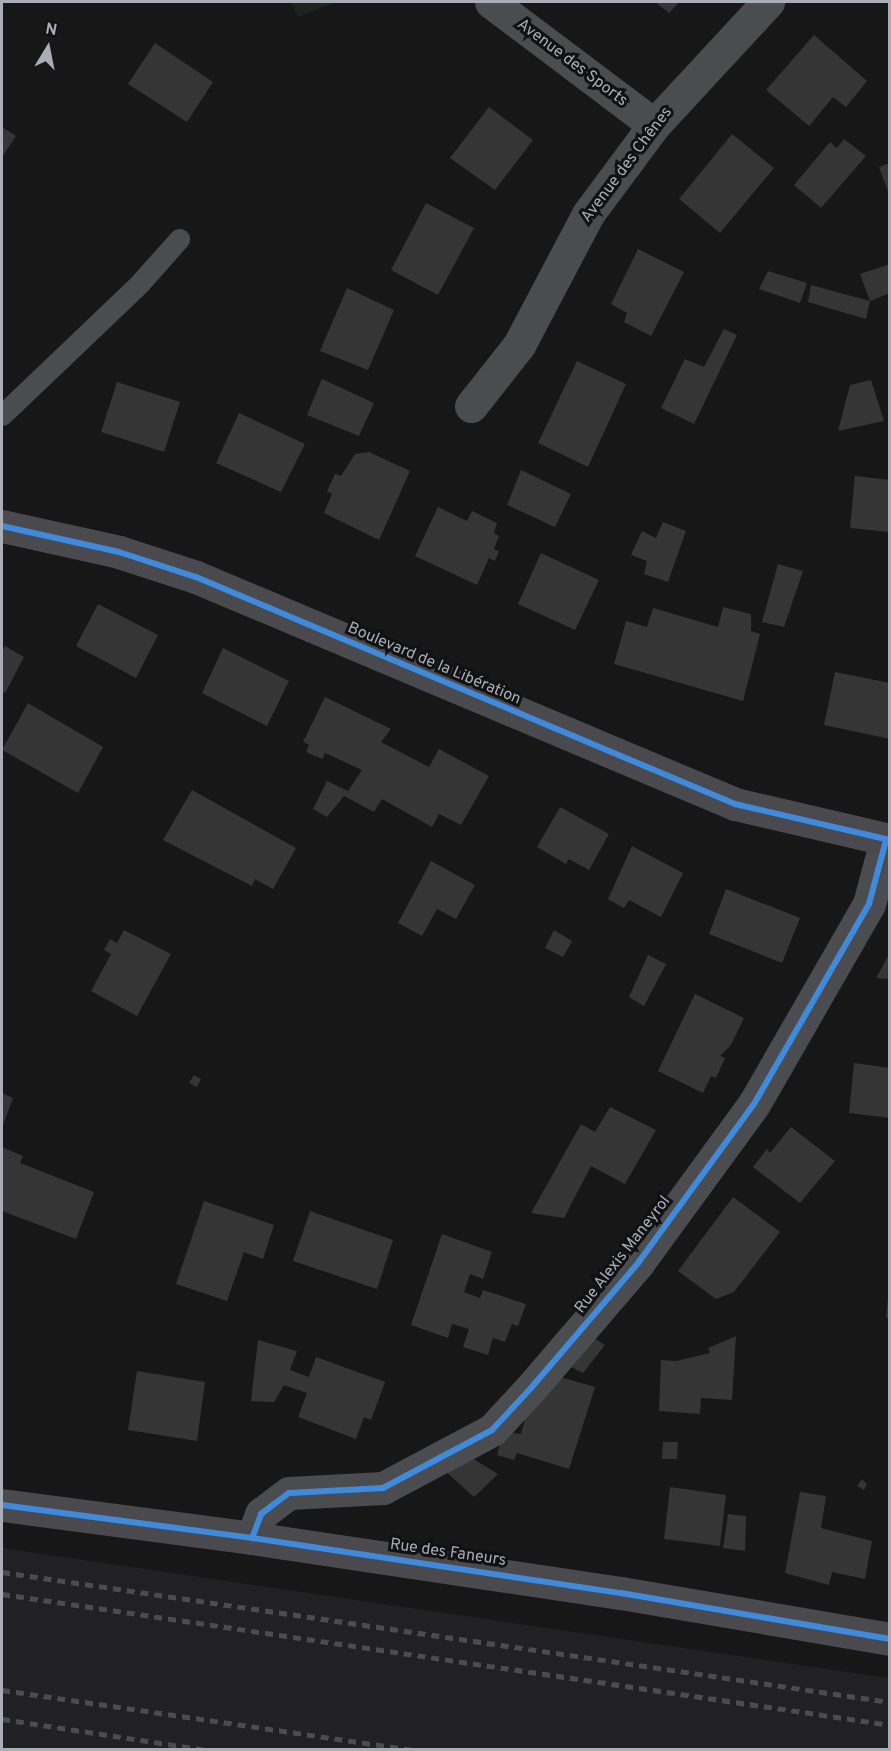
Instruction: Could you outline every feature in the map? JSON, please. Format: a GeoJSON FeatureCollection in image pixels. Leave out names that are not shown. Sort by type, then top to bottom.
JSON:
{"type":"FeatureCollection","features":[{"type":"Feature","properties":{"kind":"street","name":"Avenue des Sports"},"geometry":{"type":"LineString","coordinates":[[491,2],[654,125]]}},
{"type":"Feature","properties":{"kind":"street","name":"Avenue des Chênes"},"geometry":{"type":"LineString","coordinates":[[471,406],[519,345],[588,214],[654,125],[768,2]]}},
{"type":"Feature","properties":{"kind":"street","name":"Boulevard de la Libération"},"geometry":{"type":"LineString","coordinates":[[2,526],[119,552],[196,577],[735,804],[888,840]]}},
{"type":"Feature","properties":{"kind":"street","name":"Rue Alexis Maneyrol"},"geometry":{"type":"LineString","coordinates":[[252,1538],[261,1514],[290,1493],[383,1488],[492,1430],[531,1388],[638,1263],[754,1104],[869,904],[888,840]]}},
{"type":"Feature","properties":{"kind":"street","name":"Rue des Faneurs"},"geometry":{"type":"LineString","coordinates":[[2,1505],[252,1538],[621,1593],[890,1639]]}},
{"type":"Feature","properties":{"kind":"lane"},"geometry":{"type":"LineString","coordinates":[[2,415],[140,283],[179,239]]}},
{"type":"Feature","properties":{"kind":"shaded area"},"geometry":{"type":"Polygon","coordinates":[[[291,2],[336,2],[298,17],[291,2]]]}},
{"type":"Feature","properties":{"kind":"shaded area"},"geometry":{"type":"Polygon","coordinates":[[[2,1548],[889,1678],[889,1749],[2,1749],[2,1548]]]}},
{"type":"Feature","properties":{"kind":"building"},"geometry":{"type":"Polygon","coordinates":[[[655,2],[679,2],[669,13],[655,2]]]}},
{"type":"Feature","properties":{"kind":"building"},"geometry":{"type":"Polygon","coordinates":[[[814,35],[867,81],[846,107],[833,97],[809,126],[766,90],[814,35]]]}},
{"type":"Feature","properties":{"kind":"building"},"geometry":{"type":"Polygon","coordinates":[[[155,43],[213,82],[187,122],[128,84],[155,43]]]}},
{"type":"Feature","properties":{"kind":"building"},"geometry":{"type":"Polygon","coordinates":[[[489,107],[533,140],[495,190],[450,158],[489,107]]]}},
{"type":"Feature","properties":{"kind":"building"},"geometry":{"type":"Polygon","coordinates":[[[2,127],[16,136],[2,157],[2,127]]]}},
{"type":"Feature","properties":{"kind":"building"},"geometry":{"type":"Polygon","coordinates":[[[732,134],[774,168],[720,233],[679,199],[732,134]]]}},
{"type":"Feature","properties":{"kind":"building"},"geometry":{"type":"Polygon","coordinates":[[[844,139],[866,156],[821,208],[794,185],[830,142],[837,148],[844,139]]]}},
{"type":"Feature","properties":{"kind":"building"},"geometry":{"type":"Polygon","coordinates":[[[890,163],[890,194],[889,194],[879,167],[890,163]]]}},
{"type":"Feature","properties":{"kind":"building"},"geometry":{"type":"Polygon","coordinates":[[[426,203],[474,228],[438,295],[391,270],[426,203]]]}},
{"type":"Feature","properties":{"kind":"building"},"geometry":{"type":"Polygon","coordinates":[[[638,249],[684,272],[651,336],[624,322],[627,313],[611,304],[638,249]]]}},
{"type":"Feature","properties":{"kind":"building"},"geometry":{"type":"Polygon","coordinates":[[[890,264],[890,293],[870,301],[860,274],[890,264]]]}},
{"type":"Feature","properties":{"kind":"building"},"geometry":{"type":"Polygon","coordinates":[[[768,271],[807,283],[800,303],[759,289],[768,271]]]}},
{"type":"Feature","properties":{"kind":"building"},"geometry":{"type":"Polygon","coordinates":[[[811,285],[870,301],[866,319],[808,302],[811,285]]]}},
{"type":"Feature","properties":{"kind":"building"},"geometry":{"type":"Polygon","coordinates":[[[347,288],[394,310],[368,370],[320,351],[347,288]]]}},
{"type":"Feature","properties":{"kind":"building"},"geometry":{"type":"Polygon","coordinates":[[[724,329],[737,335],[694,424],[661,408],[685,359],[704,367],[724,329]]]}},
{"type":"Feature","properties":{"kind":"building"},"geometry":{"type":"Polygon","coordinates":[[[577,361],[626,384],[588,467],[538,443],[577,361]]]}},
{"type":"Feature","properties":{"kind":"building"},"geometry":{"type":"Polygon","coordinates":[[[322,379],[374,403],[359,436],[307,415],[322,379]]]}},
{"type":"Feature","properties":{"kind":"building"},"geometry":{"type":"Polygon","coordinates":[[[871,380],[884,421],[838,431],[850,385],[871,380]]]}},
{"type":"Feature","properties":{"kind":"building"},"geometry":{"type":"Polygon","coordinates":[[[117,382],[180,402],[164,452],[101,432],[117,382]]]}},
{"type":"Feature","properties":{"kind":"building"},"geometry":{"type":"Polygon","coordinates":[[[239,413],[305,444],[281,492],[216,463],[239,413]]]}},
{"type":"Feature","properties":{"kind":"building"},"geometry":{"type":"Polygon","coordinates":[[[369,452],[410,471],[379,540],[324,513],[332,494],[327,491],[335,474],[341,476],[355,454],[369,452]]]}},
{"type":"Feature","properties":{"kind":"building"},"geometry":{"type":"Polygon","coordinates":[[[521,470],[571,494],[555,527],[507,505],[521,470]]]}},
{"type":"Feature","properties":{"kind":"building"},"geometry":{"type":"Polygon","coordinates":[[[855,476],[890,480],[890,532],[850,528],[855,476]]]}},
{"type":"Feature","properties":{"kind":"building"},"geometry":{"type":"Polygon","coordinates":[[[438,507],[467,521],[472,511],[497,523],[494,533],[499,536],[494,549],[499,551],[495,561],[489,558],[477,585],[415,556],[438,507]]]}},
{"type":"Feature","properties":{"kind":"building"},"geometry":{"type":"Polygon","coordinates":[[[663,522],[686,531],[668,582],[644,574],[647,561],[631,555],[642,531],[656,538],[663,522]]]}},
{"type":"Feature","properties":{"kind":"building"},"geometry":{"type":"Polygon","coordinates":[[[541,553],[599,580],[575,630],[518,604],[541,553]]]}},
{"type":"Feature","properties":{"kind":"building"},"geometry":{"type":"Polygon","coordinates":[[[778,564],[803,571],[784,627],[762,622],[778,564]]]}},
{"type":"Feature","properties":{"kind":"building"},"geometry":{"type":"Polygon","coordinates":[[[98,604],[158,635],[136,678],[76,646],[98,604]]]}},
{"type":"Feature","properties":{"kind":"building"},"geometry":{"type":"Polygon","coordinates":[[[723,607],[751,614],[751,631],[760,634],[743,701],[614,664],[626,621],[647,627],[653,608],[718,627],[723,607]]]}},
{"type":"Feature","properties":{"kind":"building"},"geometry":{"type":"Polygon","coordinates":[[[5,646],[24,657],[5,693],[2,691],[2,651],[5,646]]]}},
{"type":"Feature","properties":{"kind":"building"},"geometry":{"type":"Polygon","coordinates":[[[223,648],[289,681],[267,726],[202,693],[223,648]]]}},
{"type":"Feature","properties":{"kind":"building"},"geometry":{"type":"Polygon","coordinates":[[[835,672],[890,683],[890,739],[824,725],[835,672]]]}},
{"type":"Feature","properties":{"kind":"building"},"geometry":{"type":"Polygon","coordinates":[[[325,697],[391,729],[381,742],[429,767],[439,749],[489,776],[461,825],[439,814],[432,827],[382,799],[374,812],[344,796],[327,817],[313,809],[327,781],[348,791],[362,770],[325,753],[322,759],[306,752],[309,745],[303,742],[325,697]]]}},
{"type":"Feature","properties":{"kind":"building"},"geometry":{"type":"Polygon","coordinates":[[[28,703],[103,747],[78,793],[2,750],[28,703]]]}},
{"type":"Feature","properties":{"kind":"building"},"geometry":{"type":"Polygon","coordinates":[[[192,790],[296,848],[273,889],[255,879],[252,886],[163,840],[192,790]]]}},
{"type":"Feature","properties":{"kind":"building"},"geometry":{"type":"Polygon","coordinates":[[[560,807],[609,834],[589,870],[569,859],[566,864],[537,847],[560,807]]]}},
{"type":"Feature","properties":{"kind":"building"},"geometry":{"type":"Polygon","coordinates":[[[632,846],[683,873],[661,917],[629,900],[624,908],[608,899],[632,846]]]}},
{"type":"Feature","properties":{"kind":"building"},"geometry":{"type":"Polygon","coordinates":[[[431,861],[475,885],[456,919],[437,909],[422,936],[398,923],[431,861]]]}},
{"type":"Feature","properties":{"kind":"building"},"geometry":{"type":"Polygon","coordinates":[[[726,889],[800,918],[782,963],[709,934],[726,889]]]}},
{"type":"Feature","properties":{"kind":"building"},"geometry":{"type":"Polygon","coordinates":[[[124,930],[171,954],[137,1016],[91,991],[111,954],[104,950],[110,939],[117,943],[124,930]]]}},
{"type":"Feature","properties":{"kind":"building"},"geometry":{"type":"Polygon","coordinates":[[[554,930],[572,941],[563,957],[545,948],[554,930]]]}},
{"type":"Feature","properties":{"kind":"building"},"geometry":{"type":"Polygon","coordinates":[[[890,953],[890,979],[876,978],[890,953]]]}},
{"type":"Feature","properties":{"kind":"building"},"geometry":{"type":"Polygon","coordinates":[[[648,955],[666,964],[644,1006],[629,997],[648,955]]]}},
{"type":"Feature","properties":{"kind":"building"},"geometry":{"type":"Polygon","coordinates":[[[695,994],[744,1018],[731,1045],[720,1056],[725,1058],[716,1078],[711,1076],[703,1093],[658,1071],[695,994]]]}},
{"type":"Feature","properties":{"kind":"building"},"geometry":{"type":"Polygon","coordinates":[[[854,1063],[890,1068],[890,1118],[849,1113],[854,1063]]]}},
{"type":"Feature","properties":{"kind":"building"},"geometry":{"type":"Polygon","coordinates":[[[194,1075],[201,1079],[197,1087],[189,1083],[194,1075]]]}},
{"type":"Feature","properties":{"kind":"building"},"geometry":{"type":"Polygon","coordinates":[[[2,1093],[13,1098],[2,1128],[2,1093]]]}},
{"type":"Feature","properties":{"kind":"building"},"geometry":{"type":"Polygon","coordinates":[[[610,1107],[656,1130],[625,1184],[591,1166],[564,1218],[531,1213],[581,1124],[595,1132],[610,1107]]]}},
{"type":"Feature","properties":{"kind":"building"},"geometry":{"type":"Polygon","coordinates":[[[791,1127],[835,1161],[800,1203],[753,1167],[767,1149],[770,1153],[791,1127]]]}},
{"type":"Feature","properties":{"kind":"building"},"geometry":{"type":"Polygon","coordinates":[[[2,1147],[23,1156],[20,1163],[94,1192],[76,1239],[2,1211],[2,1147]]]}},
{"type":"Feature","properties":{"kind":"building"},"geometry":{"type":"Polygon","coordinates":[[[733,1197],[780,1232],[734,1292],[716,1299],[678,1271],[733,1197]]]}},
{"type":"Feature","properties":{"kind":"building"},"geometry":{"type":"Polygon","coordinates":[[[204,1201],[274,1225],[263,1259],[244,1252],[227,1301],[176,1284],[204,1201]]]}},
{"type":"Feature","properties":{"kind":"building"},"geometry":{"type":"Polygon","coordinates":[[[310,1211],[393,1240],[377,1289],[293,1261],[310,1211]]]}},
{"type":"Feature","properties":{"kind":"building"},"geometry":{"type":"Polygon","coordinates":[[[442,1234],[492,1252],[483,1279],[470,1274],[464,1292],[480,1298],[483,1290],[526,1304],[518,1326],[512,1324],[505,1342],[493,1338],[488,1355],[463,1347],[469,1329],[452,1324],[448,1338],[411,1325],[442,1234]]]}},
{"type":"Feature","properties":{"kind":"building"},"geometry":{"type":"Polygon","coordinates":[[[888,1298],[890,1298],[890,1318],[886,1318],[888,1298]]]}},
{"type":"Feature","properties":{"kind":"building"},"geometry":{"type":"Polygon","coordinates":[[[587,1334],[605,1345],[583,1373],[561,1362],[587,1334]]]}},
{"type":"Feature","properties":{"kind":"building"},"geometry":{"type":"Polygon","coordinates":[[[736,1336],[732,1400],[701,1398],[700,1414],[659,1411],[661,1360],[676,1361],[710,1353],[708,1348],[736,1336]]]}},
{"type":"Feature","properties":{"kind":"building"},"geometry":{"type":"Polygon","coordinates":[[[258,1340],[297,1351],[290,1370],[309,1377],[316,1357],[385,1382],[371,1420],[364,1417],[356,1439],[298,1417],[307,1393],[284,1385],[274,1402],[251,1401],[258,1340]]]}},
{"type":"Feature","properties":{"kind":"building"},"geometry":{"type":"Polygon","coordinates":[[[137,1371],[205,1382],[197,1441],[128,1430],[137,1371]]]}},
{"type":"Feature","properties":{"kind":"building"},"geometry":{"type":"Polygon","coordinates":[[[553,1375],[595,1387],[569,1469],[517,1453],[514,1460],[497,1455],[503,1431],[521,1434],[533,1391],[553,1375]]]}},
{"type":"Feature","properties":{"kind":"building"},"geometry":{"type":"Polygon","coordinates":[[[663,1442],[678,1442],[677,1459],[662,1459],[663,1442]]]}},
{"type":"Feature","properties":{"kind":"building"},"geometry":{"type":"Polygon","coordinates":[[[467,1455],[498,1474],[474,1497],[444,1470],[467,1455]]]}},
{"type":"Feature","properties":{"kind":"building"},"geometry":{"type":"Polygon","coordinates":[[[862,1479],[867,1484],[864,1490],[857,1486],[862,1479]]]}},
{"type":"Feature","properties":{"kind":"building"},"geometry":{"type":"Polygon","coordinates":[[[670,1487],[726,1495],[720,1546],[664,1539],[670,1487]]]}},
{"type":"Feature","properties":{"kind":"building"},"geometry":{"type":"Polygon","coordinates":[[[800,1492],[826,1496],[821,1528],[872,1541],[865,1579],[832,1572],[829,1585],[785,1573],[800,1492]]]}},
{"type":"Feature","properties":{"kind":"building"},"geometry":{"type":"Polygon","coordinates":[[[728,1514],[746,1516],[745,1551],[723,1548],[728,1514]]]}},
{"type":"Feature","properties":{"kind":"railway"},"geometry":{"type":"LineString","coordinates":[[2,1572],[890,1702]]}},
{"type":"Feature","properties":{"kind":"railway"},"geometry":{"type":"LineString","coordinates":[[2,1594],[890,1725]]}},
{"type":"Feature","properties":{"kind":"railway"},"geometry":{"type":"LineString","coordinates":[[2,1690],[415,1750]]}},
{"type":"Feature","properties":{"kind":"railway"},"geometry":{"type":"LineString","coordinates":[[2,1719],[207,1750]]}},
{"type":"Feature","properties":{"kind":"cycle path"},"geometry":{"type":"LineString","coordinates":[[2,526],[119,552],[196,577],[735,804],[890,840]]}},
{"type":"Feature","properties":{"kind":"cycle path"},"geometry":{"type":"LineString","coordinates":[[252,1538],[261,1514],[289,1493],[383,1488],[492,1430],[531,1388],[638,1263],[754,1104],[869,904],[886,840]]}},
{"type":"Feature","properties":{"kind":"cycle path"},"geometry":{"type":"LineString","coordinates":[[2,1505],[252,1538],[621,1593],[890,1639]]}}]}
